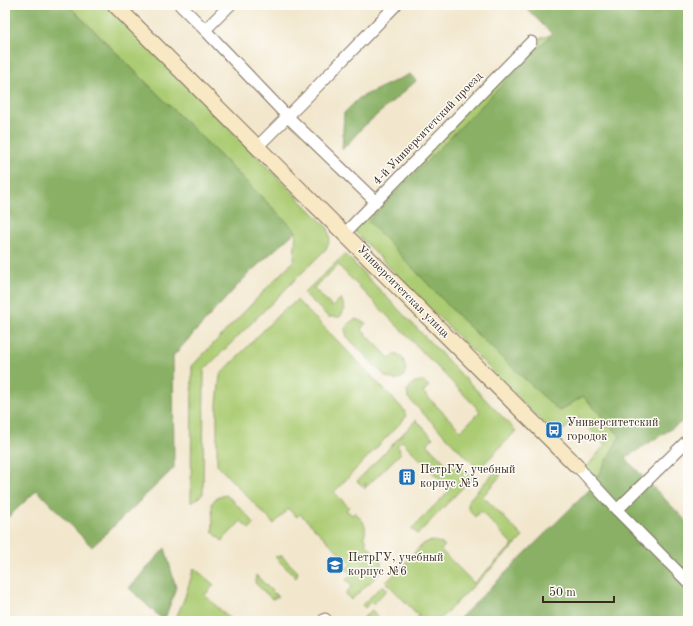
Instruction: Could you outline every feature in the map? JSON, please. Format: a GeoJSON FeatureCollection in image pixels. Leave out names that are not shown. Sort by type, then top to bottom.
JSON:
{"type":"FeatureCollection","features":[{"type":"Feature","properties":{"kind":"street","name":"Университетская улица"},"geometry":{"type":"LineString","coordinates":[[115,5],[577,466],[617,510],[688,582]]}},
{"type":"Feature","properties":{"kind":"street"},"geometry":{"type":"LineString","coordinates":[[180,5],[206,30],[287,116],[375,202]]}},
{"type":"Feature","properties":{"kind":"street"},"geometry":{"type":"LineString","coordinates":[[206,30],[230,5]]}},
{"type":"Feature","properties":{"kind":"street"},"geometry":{"type":"LineString","coordinates":[[257,147],[396,5]]}},
{"type":"Feature","properties":{"kind":"street","name":"4-й Университетский проезд"},"geometry":{"type":"LineString","coordinates":[[344,234],[531,42]]}},
{"type":"Feature","properties":{"kind":"street"},"geometry":{"type":"LineString","coordinates":[[617,510],[688,440]]}},
{"type":"Feature","properties":{"kind":"street"},"geometry":{"type":"LineString","coordinates":[[323,621],[325,619],[327,621]]}},
{"type":"Feature","properties":{"kind":"green space"},"geometry":{"type":"Polygon","coordinates":[[[5,5],[68,5],[296,231],[249,273],[173,356],[174,468],[92,547],[37,490],[5,520],[5,5]]]}},
{"type":"Feature","properties":{"kind":"green space"},"geometry":{"type":"Polygon","coordinates":[[[68,5],[106,5],[328,228],[330,239],[326,249],[204,370],[203,494],[191,503],[192,366],[294,260],[296,231],[68,5]]]}},
{"type":"Feature","properties":{"kind":"green space"},"geometry":{"type":"Polygon","coordinates":[[[523,5],[688,5],[688,418],[625,458],[688,523],[688,621],[457,621],[591,488],[620,436],[583,396],[559,411],[462,320],[368,221],[552,34],[523,5]]]}},
{"type":"Feature","properties":{"kind":"green space"},"geometry":{"type":"Polygon","coordinates":[[[553,34],[369,221],[560,411],[583,396],[620,436],[594,482],[584,470],[605,445],[578,418],[560,433],[552,432],[350,227],[531,42],[553,34]]]}},
{"type":"Feature","properties":{"kind":"green space"},"geometry":{"type":"Polygon","coordinates":[[[410,74],[416,81],[363,127],[342,150],[344,113],[359,98],[410,74]]]}},
{"type":"Feature","properties":{"kind":"green space"},"geometry":{"type":"Polygon","coordinates":[[[345,254],[516,431],[481,467],[474,465],[408,398],[407,391],[415,382],[420,381],[427,384],[429,386],[423,392],[461,431],[480,411],[338,265],[314,288],[332,307],[341,298],[345,309],[340,317],[328,317],[304,293],[345,254]]]}},
{"type":"Feature","properties":{"kind":"green space"},"geometry":{"type":"Polygon","coordinates":[[[297,300],[404,410],[406,417],[334,492],[349,507],[346,510],[352,515],[355,512],[362,521],[365,526],[364,537],[366,539],[366,544],[381,560],[381,572],[351,600],[345,594],[352,586],[346,579],[351,574],[346,569],[351,564],[300,514],[297,517],[288,509],[274,524],[217,465],[217,404],[220,375],[286,307],[288,308],[297,300]]]}},
{"type":"Feature","properties":{"kind":"green space"},"geometry":{"type":"Polygon","coordinates":[[[355,319],[366,323],[361,329],[390,359],[396,353],[403,359],[406,370],[403,377],[395,380],[386,377],[347,337],[345,329],[349,323],[355,319]]]}},
{"type":"Feature","properties":{"kind":"green space"},"geometry":{"type":"Polygon","coordinates":[[[416,420],[433,438],[427,444],[450,468],[456,463],[472,479],[418,534],[411,529],[450,490],[402,441],[397,446],[401,453],[364,489],[366,483],[362,486],[357,481],[416,420]]]}},
{"type":"Feature","properties":{"kind":"green space"},"geometry":{"type":"Polygon","coordinates":[[[497,471],[501,475],[483,496],[523,537],[438,621],[414,621],[419,616],[386,582],[424,544],[434,541],[445,546],[441,550],[474,583],[513,545],[481,511],[475,517],[468,508],[468,501],[497,471]]]}},
{"type":"Feature","properties":{"kind":"green space"},"geometry":{"type":"Polygon","coordinates":[[[226,495],[252,520],[254,524],[249,529],[241,521],[222,541],[213,532],[212,503],[216,498],[226,495]]]}},
{"type":"Feature","properties":{"kind":"green space"},"geometry":{"type":"Polygon","coordinates":[[[165,548],[176,588],[164,621],[129,588],[165,548]]]}},
{"type":"Feature","properties":{"kind":"green space"},"geometry":{"type":"Polygon","coordinates":[[[282,556],[298,572],[296,578],[275,557],[282,556]]]}},
{"type":"Feature","properties":{"kind":"green space"},"geometry":{"type":"Polygon","coordinates":[[[194,568],[214,585],[205,595],[232,621],[179,621],[176,618],[185,597],[194,568]]]}},
{"type":"Feature","properties":{"kind":"green space"},"geometry":{"type":"Polygon","coordinates":[[[256,575],[278,597],[272,599],[255,583],[256,575]]]}},
{"type":"Feature","properties":{"kind":"green space"},"geometry":{"type":"Polygon","coordinates":[[[383,585],[387,590],[373,604],[370,602],[365,608],[362,605],[383,585]]]}},
{"type":"Feature","properties":{"kind":"green space"},"geometry":{"type":"Polygon","coordinates":[[[372,610],[382,621],[360,621],[372,610]]]}},
{"type":"Feature","properties":{"kind":"place","name":"Университетский городок"},"geometry":{"type":"Point","coordinates":[554,430]}},
{"type":"Feature","properties":{"kind":"place","name":"ПетрГУ, учебный корпус №5"},"geometry":{"type":"Point","coordinates":[407,477]}},
{"type":"Feature","properties":{"kind":"place","name":"ПетрГУ, учебный корпус №6"},"geometry":{"type":"Point","coordinates":[335,565]}}]}
